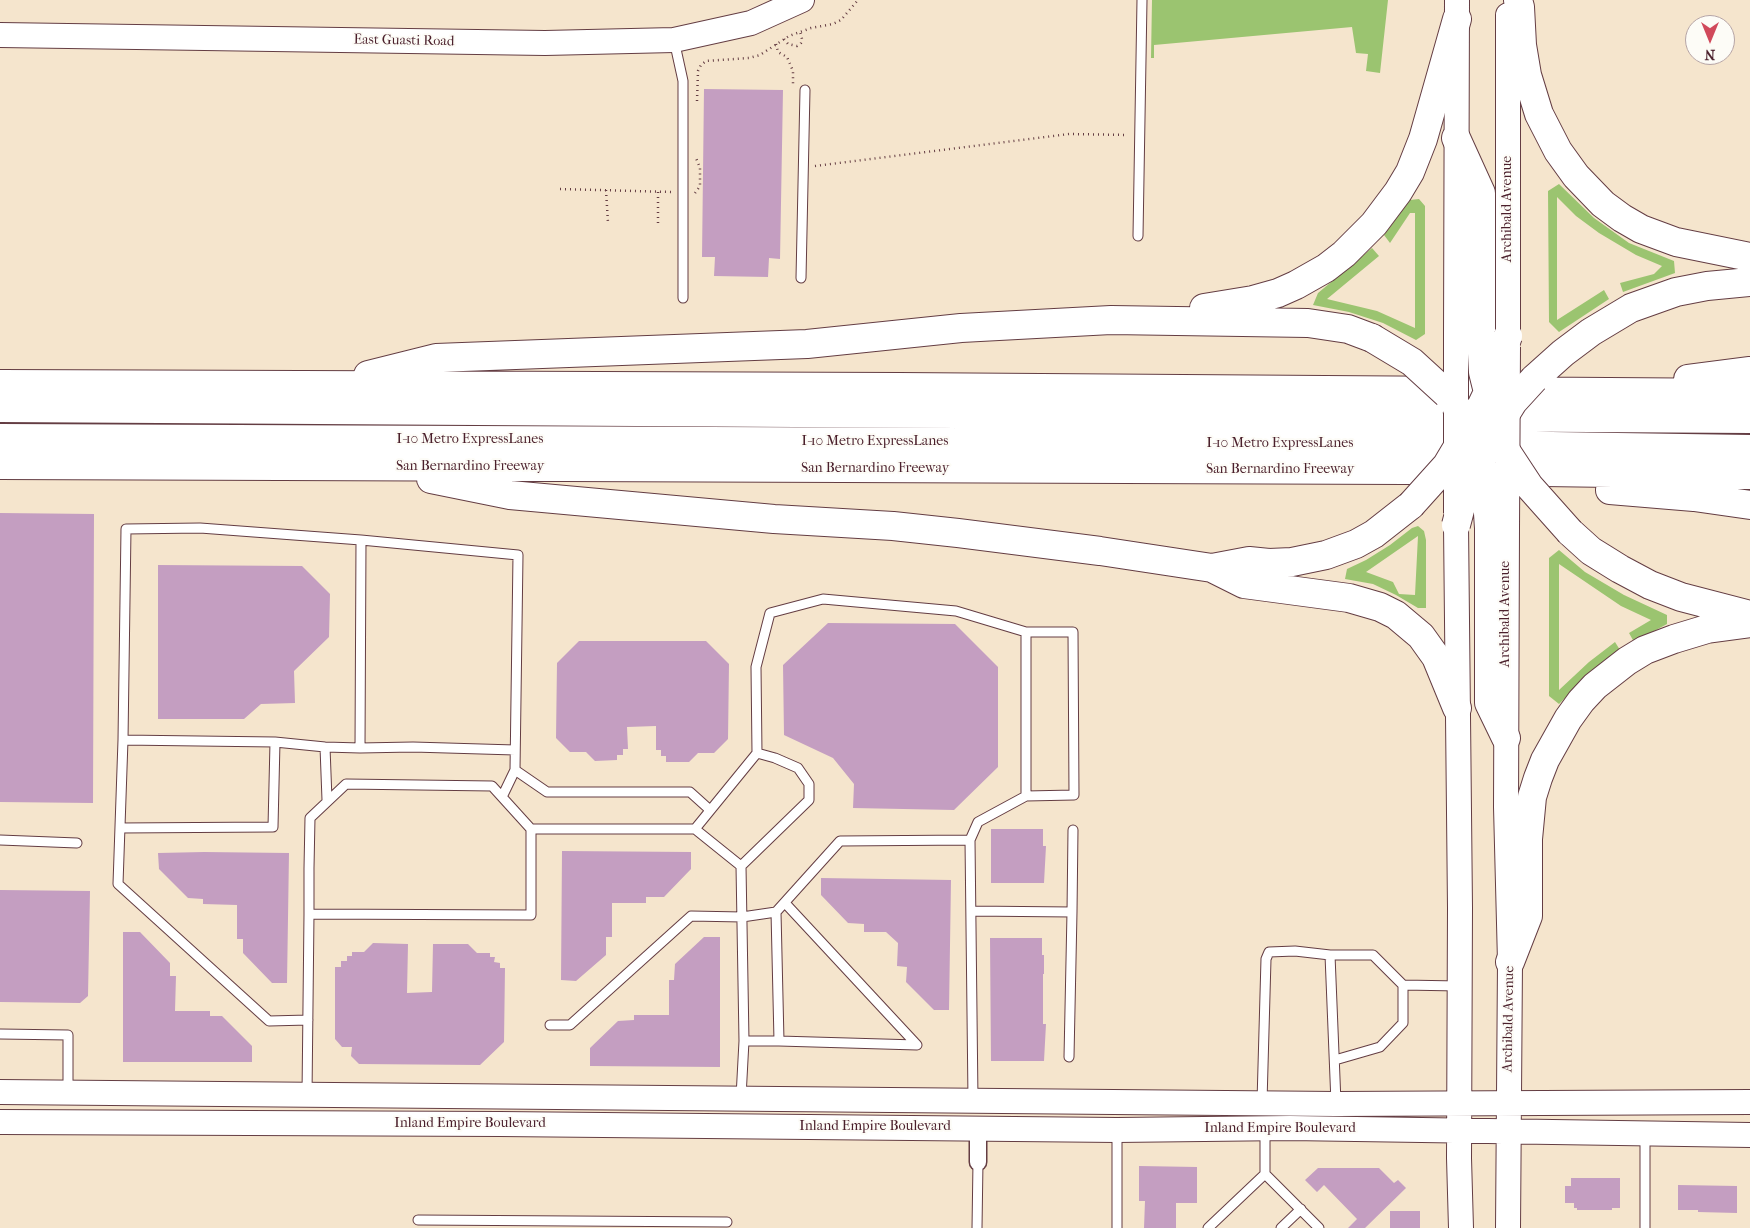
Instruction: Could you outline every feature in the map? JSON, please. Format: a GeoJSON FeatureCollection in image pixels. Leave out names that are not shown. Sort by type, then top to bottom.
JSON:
{"type":"FeatureCollection","features":[{"type":"Feature","properties":{"kind":"highway"},"geometry":{"type":"LineString","coordinates":[[1518,0],[1525,60],[1532,94],[1539,114],[1558,151],[1576,176],[1603,204],[1641,229],[1676,242],[1750,257]]}},
{"type":"Feature","properties":{"kind":"highway"},"geometry":{"type":"LineString","coordinates":[[1111,320],[1156,310],[1192,309],[1227,305],[1278,293],[1310,278],[1344,254],[1374,224],[1398,192],[1410,172],[1423,140],[1457,10]]}},
{"type":"Feature","properties":{"kind":"highway"},"geometry":{"type":"LineString","coordinates":[[1456,138],[1481,193],[1468,335],[1483,372],[1488,392],[1529,486],[1570,532],[1591,551],[1620,569],[1650,585],[1682,598],[1750,614]]}},
{"type":"Feature","properties":{"kind":"highway"},"geometry":{"type":"LineString","coordinates":[[1456,525],[1464,494],[1481,460],[1504,429],[1534,379],[1562,353],[1591,332],[1631,308],[1676,292],[1707,286],[1750,282]]}},
{"type":"Feature","properties":{"kind":"highway"},"geometry":{"type":"LineString","coordinates":[[331,385],[436,358],[807,344],[961,328],[1111,320],[1308,323],[1348,329],[1372,338],[1412,362],[1447,394],[1456,406],[1462,440],[1481,460],[1488,504],[1498,528],[1489,703],[1506,738]]}},
{"type":"Feature","properties":{"kind":"highway"},"geometry":{"type":"LineString","coordinates":[[1212,568],[1249,561],[1269,563],[1292,562],[1326,555],[1356,544],[1374,534],[1411,505],[1447,465],[1462,440],[1488,392],[1508,336]]}},
{"type":"Feature","properties":{"kind":"highway"},"geometry":{"type":"LineString","coordinates":[[1590,393],[1750,371]]}},
{"type":"Feature","properties":{"kind":"highway"},"geometry":{"type":"LineString","coordinates":[[0,384],[1143,388],[1750,394]]}},
{"type":"Feature","properties":{"kind":"highway","name":"I-10 Metro ExpressLanes"},"geometry":{"type":"LineString","coordinates":[[0,408],[1750,419]]}},
{"type":"Feature","properties":{"kind":"highway","name":"I-10 Metro ExpressLanes"},"geometry":{"type":"LineString","coordinates":[[0,438],[1399,444],[1750,448]]}},
{"type":"Feature","properties":{"kind":"highway","name":"San Bernardino Freeway"},"geometry":{"type":"LineString","coordinates":[[0,465],[1560,471],[1750,475]]}},
{"type":"Feature","properties":{"kind":"highway"},"geometry":{"type":"LineString","coordinates":[[366,466],[510,494],[774,519],[893,526],[1100,551],[1212,568],[1244,584],[1349,598],[1380,607],[1396,615],[1421,636],[1436,657],[1457,708]]}},
{"type":"Feature","properties":{"kind":"highway"},"geometry":{"type":"LineString","coordinates":[[1256,470],[1342,488],[1583,488],[1675,495],[1750,505]]}},
{"type":"Feature","properties":{"kind":"highway"},"geometry":{"type":"LineString","coordinates":[[1510,962],[1528,916],[1528,839],[1532,797],[1552,746],[1576,707],[1595,686],[1614,670],[1645,650],[1708,629],[1750,623]]}},
{"type":"Feature","properties":{"kind":"main road","name":"East Guasti Road"},"geometry":{"type":"LineString","coordinates":[[0,35],[545,43],[674,40],[751,22],[802,0]]}},
{"type":"Feature","properties":{"kind":"main road","name":"Archibald Avenue"},"geometry":{"type":"LineString","coordinates":[[1498,528],[1508,336],[1508,0]]}},
{"type":"Feature","properties":{"kind":"main road"},"geometry":{"type":"LineString","coordinates":[[1456,138],[1457,10]]}},
{"type":"Feature","properties":{"kind":"main road"},"geometry":{"type":"LineString","coordinates":[[1456,406],[1468,335]]}},
{"type":"Feature","properties":{"kind":"main road"},"geometry":{"type":"LineString","coordinates":[[1460,1228],[1456,525],[1462,440]]}},
{"type":"Feature","properties":{"kind":"main road","name":"Archibald Avenue"},"geometry":{"type":"LineString","coordinates":[[1506,738],[1510,962],[1508,1228]]}},
{"type":"Feature","properties":{"kind":"main road","name":"Inland Empire Boulevard"},"geometry":{"type":"LineString","coordinates":[[0,1092],[1336,1104],[1750,1102]]}},
{"type":"Feature","properties":{"kind":"main road","name":"Inland Empire Boulevard"},"geometry":{"type":"LineString","coordinates":[[0,1122],[500,1124],[1117,1130],[1265,1128],[1750,1135]]}},
{"type":"Feature","properties":{"kind":"street"},"geometry":{"type":"LineString","coordinates":[[978,1128],[978,1162]]}},
{"type":"Feature","properties":{"kind":"lane"},"geometry":{"type":"LineString","coordinates":[[1138,236],[1142,0]]}},
{"type":"Feature","properties":{"kind":"lane"},"geometry":{"type":"LineString","coordinates":[[674,40],[683,81],[683,298]]}},
{"type":"Feature","properties":{"kind":"lane"},"geometry":{"type":"LineString","coordinates":[[801,278],[805,90]]}},
{"type":"Feature","properties":{"kind":"lane"},"geometry":{"type":"LineString","coordinates":[[308,1020],[269,1021],[118,884],[123,740],[126,529],[200,528],[361,540],[518,555],[515,770],[502,797]]}},
{"type":"Feature","properties":{"kind":"lane"},"geometry":{"type":"LineString","coordinates":[[360,748],[361,540]]}},
{"type":"Feature","properties":{"kind":"lane"},"geometry":{"type":"LineString","coordinates":[[695,829],[756,753],[756,667],[770,613],[823,599],[956,611],[1026,632],[1074,632],[1074,795],[1026,796],[978,822],[970,840],[973,1100]]}},
{"type":"Feature","properties":{"kind":"lane"},"geometry":{"type":"LineString","coordinates":[[1026,632],[1026,796]]}},
{"type":"Feature","properties":{"kind":"lane"},"geometry":{"type":"LineString","coordinates":[[123,740],[275,742],[360,748],[413,747],[515,750]]}},
{"type":"Feature","properties":{"kind":"lane"},"geometry":{"type":"LineString","coordinates":[[120,828],[273,827],[275,742]]}},
{"type":"Feature","properties":{"kind":"lane"},"geometry":{"type":"LineString","coordinates":[[326,747],[327,800]]}},
{"type":"Feature","properties":{"kind":"lane"},"geometry":{"type":"LineString","coordinates":[[741,1098],[744,1041],[741,866],[809,800],[809,784],[798,768],[756,753]]}},
{"type":"Feature","properties":{"kind":"lane"},"geometry":{"type":"LineString","coordinates":[[515,770],[547,792],[690,792],[710,810]]}},
{"type":"Feature","properties":{"kind":"lane"},"geometry":{"type":"LineString","coordinates":[[307,1095],[310,818],[346,784],[492,786],[531,829],[530,915],[309,914]]}},
{"type":"Feature","properties":{"kind":"lane"},"geometry":{"type":"LineString","coordinates":[[531,829],[695,829],[741,866]]}},
{"type":"Feature","properties":{"kind":"lane"},"geometry":{"type":"LineString","coordinates":[[1069,1057],[1073,830]]}},
{"type":"Feature","properties":{"kind":"lane"},"geometry":{"type":"LineString","coordinates":[[0,840],[77,843]]}},
{"type":"Feature","properties":{"kind":"lane"},"geometry":{"type":"LineString","coordinates":[[550,1025],[570,1025],[691,916],[742,917],[776,912],[840,841],[970,840]]}},
{"type":"Feature","properties":{"kind":"lane"},"geometry":{"type":"LineString","coordinates":[[744,1041],[917,1045],[785,903]]}},
{"type":"Feature","properties":{"kind":"lane"},"geometry":{"type":"LineString","coordinates":[[971,911],[1072,912]]}},
{"type":"Feature","properties":{"kind":"lane"},"geometry":{"type":"LineString","coordinates":[[776,912],[779,1041]]}},
{"type":"Feature","properties":{"kind":"lane"},"geometry":{"type":"LineString","coordinates":[[1262,1103],[1266,959],[1269,952],[1295,951],[1330,955],[1373,955],[1403,985],[1460,986]]}},
{"type":"Feature","properties":{"kind":"lane"},"geometry":{"type":"LineString","coordinates":[[1330,955],[1336,1104]]}},
{"type":"Feature","properties":{"kind":"lane"},"geometry":{"type":"LineString","coordinates":[[1334,1060],[1380,1047],[1403,1023],[1403,985]]}},
{"type":"Feature","properties":{"kind":"lane"},"geometry":{"type":"LineString","coordinates":[[0,1034],[68,1035],[68,1093]]}},
{"type":"Feature","properties":{"kind":"lane"},"geometry":{"type":"LineString","coordinates":[[1265,1128],[1265,1174],[1319,1228]]}},
{"type":"Feature","properties":{"kind":"lane"},"geometry":{"type":"LineString","coordinates":[[1117,1130],[1117,1228]]}},
{"type":"Feature","properties":{"kind":"lane"},"geometry":{"type":"LineString","coordinates":[[1645,1134],[1645,1228]]}},
{"type":"Feature","properties":{"kind":"lane"},"geometry":{"type":"LineString","coordinates":[[977,1228],[978,1162]]}},
{"type":"Feature","properties":{"kind":"lane"},"geometry":{"type":"LineString","coordinates":[[1208,1228],[1265,1174]]}},
{"type":"Feature","properties":{"kind":"lane"},"geometry":{"type":"LineString","coordinates":[[1281,1228],[1301,1209]]}},
{"type":"Feature","properties":{"kind":"lane"},"geometry":{"type":"LineString","coordinates":[[418,1220],[727,1222]]}},
{"type":"Feature","properties":{"kind":"path"},"geometry":{"type":"LineString","coordinates":[[697,108],[698,71],[701,65],[716,60],[748,58],[760,55],[800,31],[833,24],[841,20],[858,0]]}},
{"type":"Feature","properties":{"kind":"path"},"geometry":{"type":"LineString","coordinates":[[784,39],[788,44],[797,46],[801,43],[802,39],[800,31]]}},
{"type":"Feature","properties":{"kind":"path"},"geometry":{"type":"LineString","coordinates":[[803,168],[1069,134],[1139,136]]}},
{"type":"Feature","properties":{"kind":"path"},"geometry":{"type":"LineString","coordinates":[[560,189],[696,193],[700,186],[700,168],[696,157]]}},
{"type":"Feature","properties":{"kind":"path"},"geometry":{"type":"LineString","coordinates":[[606,190],[608,223]]}},
{"type":"Feature","properties":{"kind":"path"},"geometry":{"type":"LineString","coordinates":[[658,192],[658,223]]}},
{"type":"Feature","properties":{"kind":"green space"},"geometry":{"type":"Polygon","coordinates":[[[1152,0],[1388,0],[1380,73],[1366,71],[1368,54],[1356,53],[1352,27],[1154,45],[1154,58],[1151,58],[1152,0]]]}},
{"type":"Feature","properties":{"kind":"green space"},"geometry":{"type":"Polygon","coordinates":[[[1559,184],[1594,218],[1629,243],[1674,261],[1675,273],[1623,292],[1620,283],[1654,274],[1662,266],[1636,255],[1599,233],[1576,216],[1557,197],[1557,320],[1604,290],[1609,299],[1559,332],[1549,322],[1548,191],[1559,184]]]}},
{"type":"Feature","properties":{"kind":"green space"},"geometry":{"type":"Polygon","coordinates":[[[1419,199],[1425,206],[1425,334],[1416,340],[1383,323],[1349,312],[1313,305],[1318,293],[1372,248],[1379,256],[1327,299],[1377,311],[1415,328],[1415,213],[1410,213],[1390,243],[1384,235],[1410,200],[1419,199]]]}},
{"type":"Feature","properties":{"kind":"green space"},"geometry":{"type":"Polygon","coordinates":[[[1418,526],[1424,531],[1426,540],[1426,608],[1418,608],[1373,584],[1345,579],[1347,569],[1390,545],[1412,528],[1418,526]],[[1418,536],[1366,572],[1393,582],[1399,594],[1415,595],[1418,536]]]}},
{"type":"Feature","properties":{"kind":"green space"},"geometry":{"type":"Polygon","coordinates":[[[1559,550],[1585,572],[1624,595],[1667,615],[1667,624],[1634,642],[1629,633],[1651,620],[1621,606],[1559,564],[1559,690],[1589,662],[1615,642],[1620,650],[1590,673],[1559,704],[1549,696],[1549,558],[1559,550]]]}},
{"type":"Feature","properties":{"kind":"building"},"geometry":{"type":"Polygon","coordinates":[[[704,89],[783,90],[780,259],[769,258],[768,277],[714,276],[715,257],[702,257],[704,89]]]}},
{"type":"Feature","properties":{"kind":"building"},"geometry":{"type":"Polygon","coordinates":[[[0,513],[94,514],[93,803],[0,802],[0,513]]]}},
{"type":"Feature","properties":{"kind":"building"},"geometry":{"type":"Polygon","coordinates":[[[158,565],[302,566],[330,594],[329,637],[294,671],[295,703],[261,704],[244,719],[158,719],[158,565]]]}},
{"type":"Feature","properties":{"kind":"building"},"geometry":{"type":"Polygon","coordinates":[[[828,623],[955,624],[998,667],[998,767],[954,810],[853,808],[854,784],[833,758],[784,735],[783,665],[828,623]]]}},
{"type":"Feature","properties":{"kind":"building"},"geometry":{"type":"Polygon","coordinates":[[[579,641],[706,641],[729,664],[728,739],[714,753],[698,753],[689,762],[666,762],[666,756],[661,756],[661,750],[656,750],[656,726],[627,727],[628,749],[623,749],[623,755],[617,755],[617,760],[595,761],[586,752],[570,752],[556,738],[557,663],[579,641]]]}},
{"type":"Feature","properties":{"kind":"building"},"geometry":{"type":"Polygon","coordinates":[[[991,829],[1043,829],[1043,846],[1046,846],[1044,883],[991,883],[991,829]]]}},
{"type":"Feature","properties":{"kind":"building"},"geometry":{"type":"Polygon","coordinates":[[[562,851],[691,852],[691,869],[664,897],[646,897],[646,903],[612,903],[612,937],[606,937],[606,955],[576,981],[561,980],[562,851]]]}},
{"type":"Feature","properties":{"kind":"building"},"geometry":{"type":"Polygon","coordinates":[[[158,853],[289,853],[287,983],[272,983],[243,953],[243,939],[237,939],[237,905],[203,904],[203,899],[188,898],[159,869],[158,853]]]}},
{"type":"Feature","properties":{"kind":"building"},"geometry":{"type":"Polygon","coordinates":[[[821,878],[951,880],[949,1010],[934,1010],[906,982],[907,967],[897,966],[898,943],[886,932],[864,932],[864,924],[848,923],[821,895],[821,878]]]}},
{"type":"Feature","properties":{"kind":"building"},"geometry":{"type":"Polygon","coordinates":[[[0,890],[90,891],[88,996],[80,1003],[0,1002],[0,890]]]}},
{"type":"Feature","properties":{"kind":"building"},"geometry":{"type":"Polygon","coordinates":[[[123,932],[140,932],[170,963],[170,976],[176,976],[175,1011],[210,1011],[210,1016],[222,1016],[252,1046],[252,1062],[123,1062],[123,932]]]}},
{"type":"Feature","properties":{"kind":"building"},"geometry":{"type":"Polygon","coordinates":[[[704,937],[720,937],[720,1067],[590,1066],[590,1048],[618,1021],[634,1020],[634,1015],[669,1015],[669,980],[674,980],[675,964],[704,937]]]}},
{"type":"Feature","properties":{"kind":"building"},"geometry":{"type":"Polygon","coordinates":[[[990,938],[1042,938],[1042,955],[1044,955],[1043,1024],[1046,1024],[1044,1061],[991,1061],[990,938]]]}},
{"type":"Feature","properties":{"kind":"building"},"geometry":{"type":"Polygon","coordinates":[[[373,943],[408,944],[407,993],[432,992],[433,944],[468,944],[477,953],[490,953],[490,957],[495,957],[494,962],[500,963],[500,968],[505,968],[504,1042],[480,1065],[359,1064],[351,1056],[352,1047],[342,1047],[335,1039],[335,967],[341,967],[341,961],[347,961],[347,956],[352,956],[352,952],[364,952],[373,943]]]}},
{"type":"Feature","properties":{"kind":"building"},"geometry":{"type":"Polygon","coordinates":[[[1139,1166],[1197,1167],[1197,1203],[1176,1203],[1176,1228],[1144,1228],[1145,1201],[1139,1201],[1139,1166]]]}},
{"type":"Feature","properties":{"kind":"building"},"geometry":{"type":"Polygon","coordinates":[[[1318,1168],[1379,1168],[1394,1183],[1398,1180],[1406,1188],[1365,1228],[1348,1228],[1357,1219],[1324,1185],[1317,1192],[1305,1180],[1318,1168]]]}},
{"type":"Feature","properties":{"kind":"building"},"geometry":{"type":"Polygon","coordinates":[[[1571,1178],[1620,1178],[1620,1208],[1612,1208],[1612,1210],[1577,1210],[1577,1208],[1574,1208],[1574,1203],[1565,1203],[1565,1186],[1571,1186],[1571,1178]]]}},
{"type":"Feature","properties":{"kind":"building"},"geometry":{"type":"Polygon","coordinates":[[[1678,1185],[1737,1186],[1737,1213],[1678,1210],[1678,1185]]]}},
{"type":"Feature","properties":{"kind":"building"},"geometry":{"type":"Polygon","coordinates":[[[1390,1211],[1420,1211],[1420,1228],[1390,1228],[1390,1211]]]}}]}
